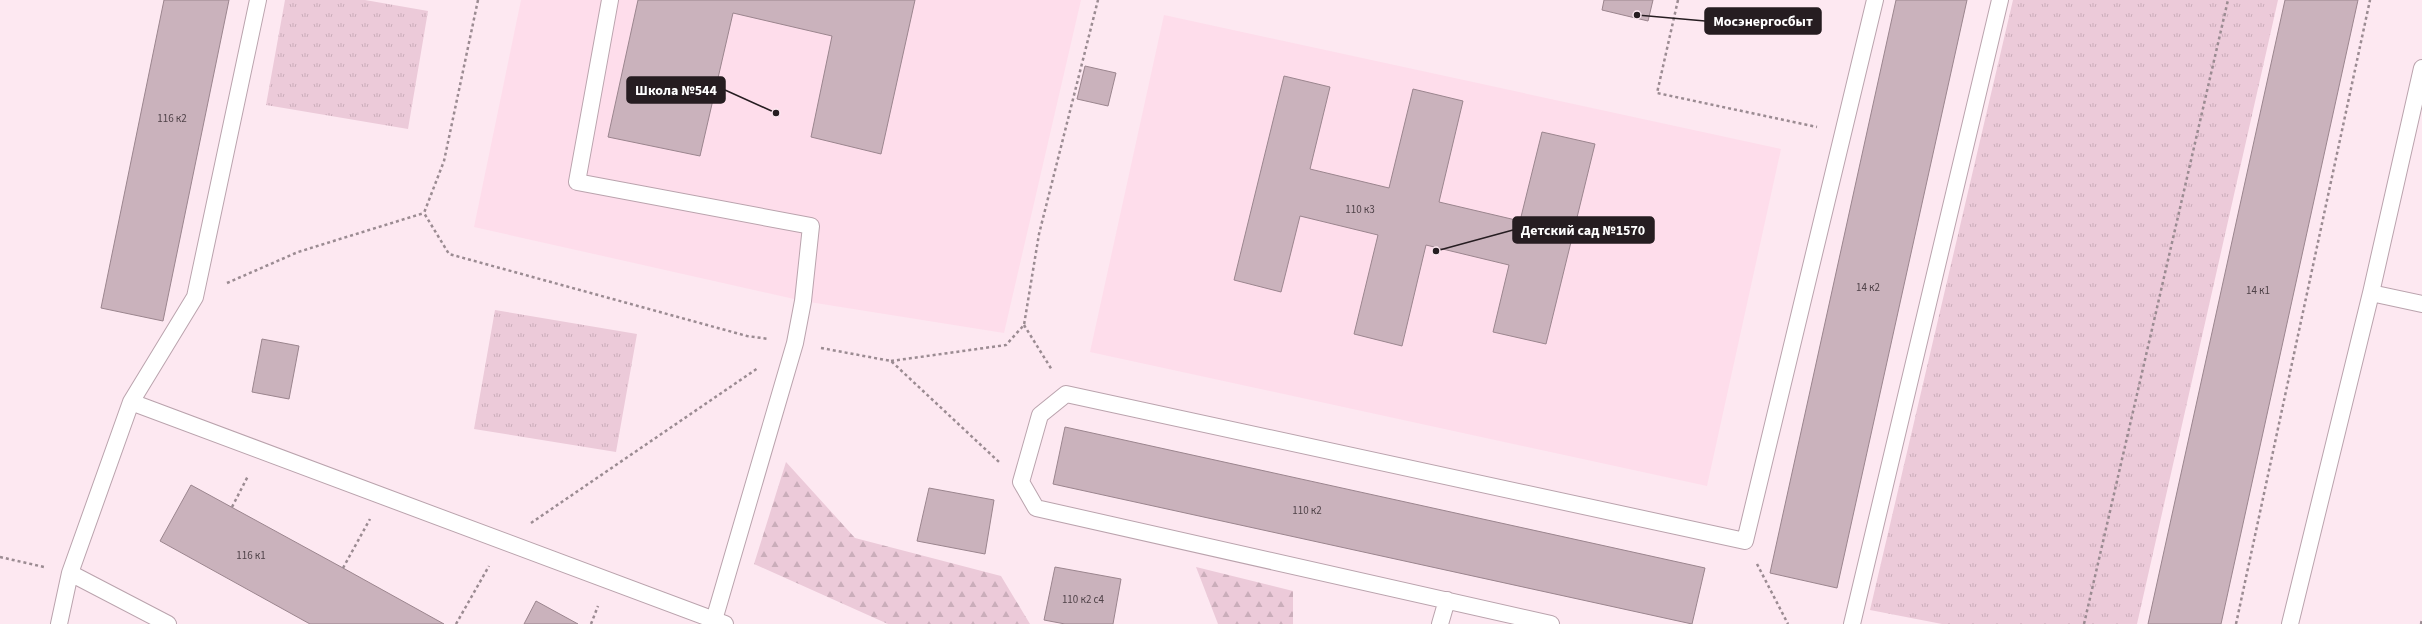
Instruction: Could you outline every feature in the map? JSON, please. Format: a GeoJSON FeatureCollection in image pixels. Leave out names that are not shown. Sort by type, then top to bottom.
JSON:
{"type":"FeatureCollection","features":[{"type":"Feature","properties":{"kind":"lane"},"geometry":{"type":"LineString","coordinates":[[59,624],[70,573],[131,402],[195,297],[258,0]]}},
{"type":"Feature","properties":{"kind":"lane"},"geometry":{"type":"LineString","coordinates":[[131,402],[720,622],[795,343],[803,301],[811,226],[577,182],[610,0]]}},
{"type":"Feature","properties":{"kind":"lane"},"geometry":{"type":"LineString","coordinates":[[1551,624],[1036,508],[1021,482],[1040,415],[1066,394],[1745,541],[1875,0]]}},
{"type":"Feature","properties":{"kind":"lane"},"geometry":{"type":"LineString","coordinates":[[1852,624],[2000,0]]}},
{"type":"Feature","properties":{"kind":"lane"},"geometry":{"type":"LineString","coordinates":[[2290,624],[2371,293],[2422,68]]}},
{"type":"Feature","properties":{"kind":"lane"},"geometry":{"type":"LineString","coordinates":[[2371,293],[2422,304]]}},
{"type":"Feature","properties":{"kind":"lane"},"geometry":{"type":"LineString","coordinates":[[70,573],[168,624]]}},
{"type":"Feature","properties":{"kind":"lane"},"geometry":{"type":"LineString","coordinates":[[1440,624],[1447,600]]}},
{"type":"Feature","properties":{"kind":"path"},"geometry":{"type":"LineString","coordinates":[[424,213],[444,161],[478,0]]}},
{"type":"Feature","properties":{"kind":"path"},"geometry":{"type":"LineString","coordinates":[[424,213],[449,254],[748,336],[891,361],[1006,345],[1024,325],[1039,234],[1098,0]]}},
{"type":"Feature","properties":{"kind":"path"},"geometry":{"type":"LineString","coordinates":[[1678,0],[1657,93],[1843,133]]}},
{"type":"Feature","properties":{"kind":"path"},"geometry":{"type":"LineString","coordinates":[[2084,624],[2228,0]]}},
{"type":"Feature","properties":{"kind":"path"},"geometry":{"type":"LineString","coordinates":[[2236,624],[2370,0]]}},
{"type":"Feature","properties":{"kind":"path"},"geometry":{"type":"LineString","coordinates":[[195,297],[298,252],[424,213]]}},
{"type":"Feature","properties":{"kind":"path"},"geometry":{"type":"LineString","coordinates":[[1024,325],[1066,394]]}},
{"type":"Feature","properties":{"kind":"path"},"geometry":{"type":"LineString","coordinates":[[456,624],[503,541],[795,343]]}},
{"type":"Feature","properties":{"kind":"path"},"geometry":{"type":"LineString","coordinates":[[891,361],[1021,482]]}},
{"type":"Feature","properties":{"kind":"path"},"geometry":{"type":"LineString","coordinates":[[232,507],[261,451]]}},
{"type":"Feature","properties":{"kind":"path"},"geometry":{"type":"LineString","coordinates":[[343,568],[383,496]]}},
{"type":"Feature","properties":{"kind":"path"},"geometry":{"type":"LineString","coordinates":[[1745,541],[1788,624]]}},
{"type":"Feature","properties":{"kind":"path"},"geometry":{"type":"LineString","coordinates":[[0,557],[70,573]]}},
{"type":"Feature","properties":{"kind":"path"},"geometry":{"type":"LineString","coordinates":[[2421,624],[2422,619]]}},
{"type":"Feature","properties":{"kind":"shaded area"},"geometry":{"type":"Polygon","coordinates":[[[521,0],[1081,0],[1004,333],[803,301],[474,227],[521,0]]]}},
{"type":"Feature","properties":{"kind":"shaded area"},"geometry":{"type":"Polygon","coordinates":[[[1164,15],[1781,149],[1707,486],[1090,352],[1164,15]]]}},
{"type":"Feature","properties":{"kind":"green space"},"geometry":{"type":"Polygon","coordinates":[[[285,0],[365,0],[428,11],[408,129],[266,105],[285,0]]]}},
{"type":"Feature","properties":{"kind":"green space"},"geometry":{"type":"Polygon","coordinates":[[[2013,0],[2278,0],[2137,624],[1942,624],[1870,610],[2013,0]]]}},
{"type":"Feature","properties":{"kind":"green space"},"geometry":{"type":"Polygon","coordinates":[[[495,310],[637,334],[616,452],[474,429],[495,310]]]}},
{"type":"Feature","properties":{"kind":"green space"},"geometry":{"type":"Polygon","coordinates":[[[786,462],[855,538],[1001,576],[1030,624],[888,624],[754,564],[786,462]]]}},
{"type":"Feature","properties":{"kind":"green space"},"geometry":{"type":"Polygon","coordinates":[[[1196,567],[1293,591],[1293,624],[1218,624],[1196,567]]]}},
{"type":"Feature","properties":{"kind":"building"},"geometry":{"type":"Polygon","coordinates":[[[164,0],[229,0],[163,321],[101,308],[164,0]]]}},
{"type":"Feature","properties":{"kind":"building"},"geometry":{"type":"Polygon","coordinates":[[[638,0],[915,0],[881,154],[811,137],[832,36],[733,13],[700,156],[608,137],[638,0]]]}},
{"type":"Feature","properties":{"kind":"building"},"geometry":{"type":"Polygon","coordinates":[[[1604,0],[1653,0],[1648,21],[1602,10],[1604,0]]]}},
{"type":"Feature","properties":{"kind":"building"},"geometry":{"type":"Polygon","coordinates":[[[1896,0],[1967,0],[1837,588],[1770,573],[1896,0]]]}},
{"type":"Feature","properties":{"kind":"building"},"geometry":{"type":"Polygon","coordinates":[[[2285,0],[2358,0],[2221,624],[2148,624],[2285,0]]]}},
{"type":"Feature","properties":{"kind":"building"},"geometry":{"type":"Polygon","coordinates":[[[1085,66],[1116,73],[1108,106],[1077,99],[1085,66]]]}},
{"type":"Feature","properties":{"kind":"building"},"geometry":{"type":"Polygon","coordinates":[[[1284,76],[1330,87],[1310,169],[1389,188],[1413,89],[1463,101],[1439,202],[1520,221],[1542,132],[1595,144],[1546,344],[1493,332],[1509,265],[1426,245],[1402,346],[1354,334],[1378,235],[1300,216],[1281,292],[1234,280],[1284,76]]]}},
{"type":"Feature","properties":{"kind":"building"},"geometry":{"type":"Polygon","coordinates":[[[262,339],[299,346],[289,399],[252,392],[262,339]]]}},
{"type":"Feature","properties":{"kind":"building"},"geometry":{"type":"Polygon","coordinates":[[[1065,427],[1705,568],[1692,624],[1053,484],[1065,427]]]}},
{"type":"Feature","properties":{"kind":"building"},"geometry":{"type":"Polygon","coordinates":[[[191,485],[444,624],[310,624],[160,541],[191,485]]]}},
{"type":"Feature","properties":{"kind":"building"},"geometry":{"type":"Polygon","coordinates":[[[929,488],[994,500],[985,554],[917,541],[929,488]]]}},
{"type":"Feature","properties":{"kind":"building"},"geometry":{"type":"Polygon","coordinates":[[[1055,567],[1121,579],[1113,624],[1065,624],[1044,620],[1055,567]]]}},
{"type":"Feature","properties":{"kind":"building"},"geometry":{"type":"Polygon","coordinates":[[[536,601],[578,624],[524,624],[536,601]]]}},
{"type":"Feature","properties":{"kind":"place","name":"Мосэнергосбыт"},"geometry":{"type":"Point","coordinates":[1637,15]}},
{"type":"Feature","properties":{"kind":"place","name":"Школа №544"},"geometry":{"type":"Point","coordinates":[776,113]}},
{"type":"Feature","properties":{"kind":"place","name":"Детский сад №1570"},"geometry":{"type":"Point","coordinates":[1436,251]}}]}
